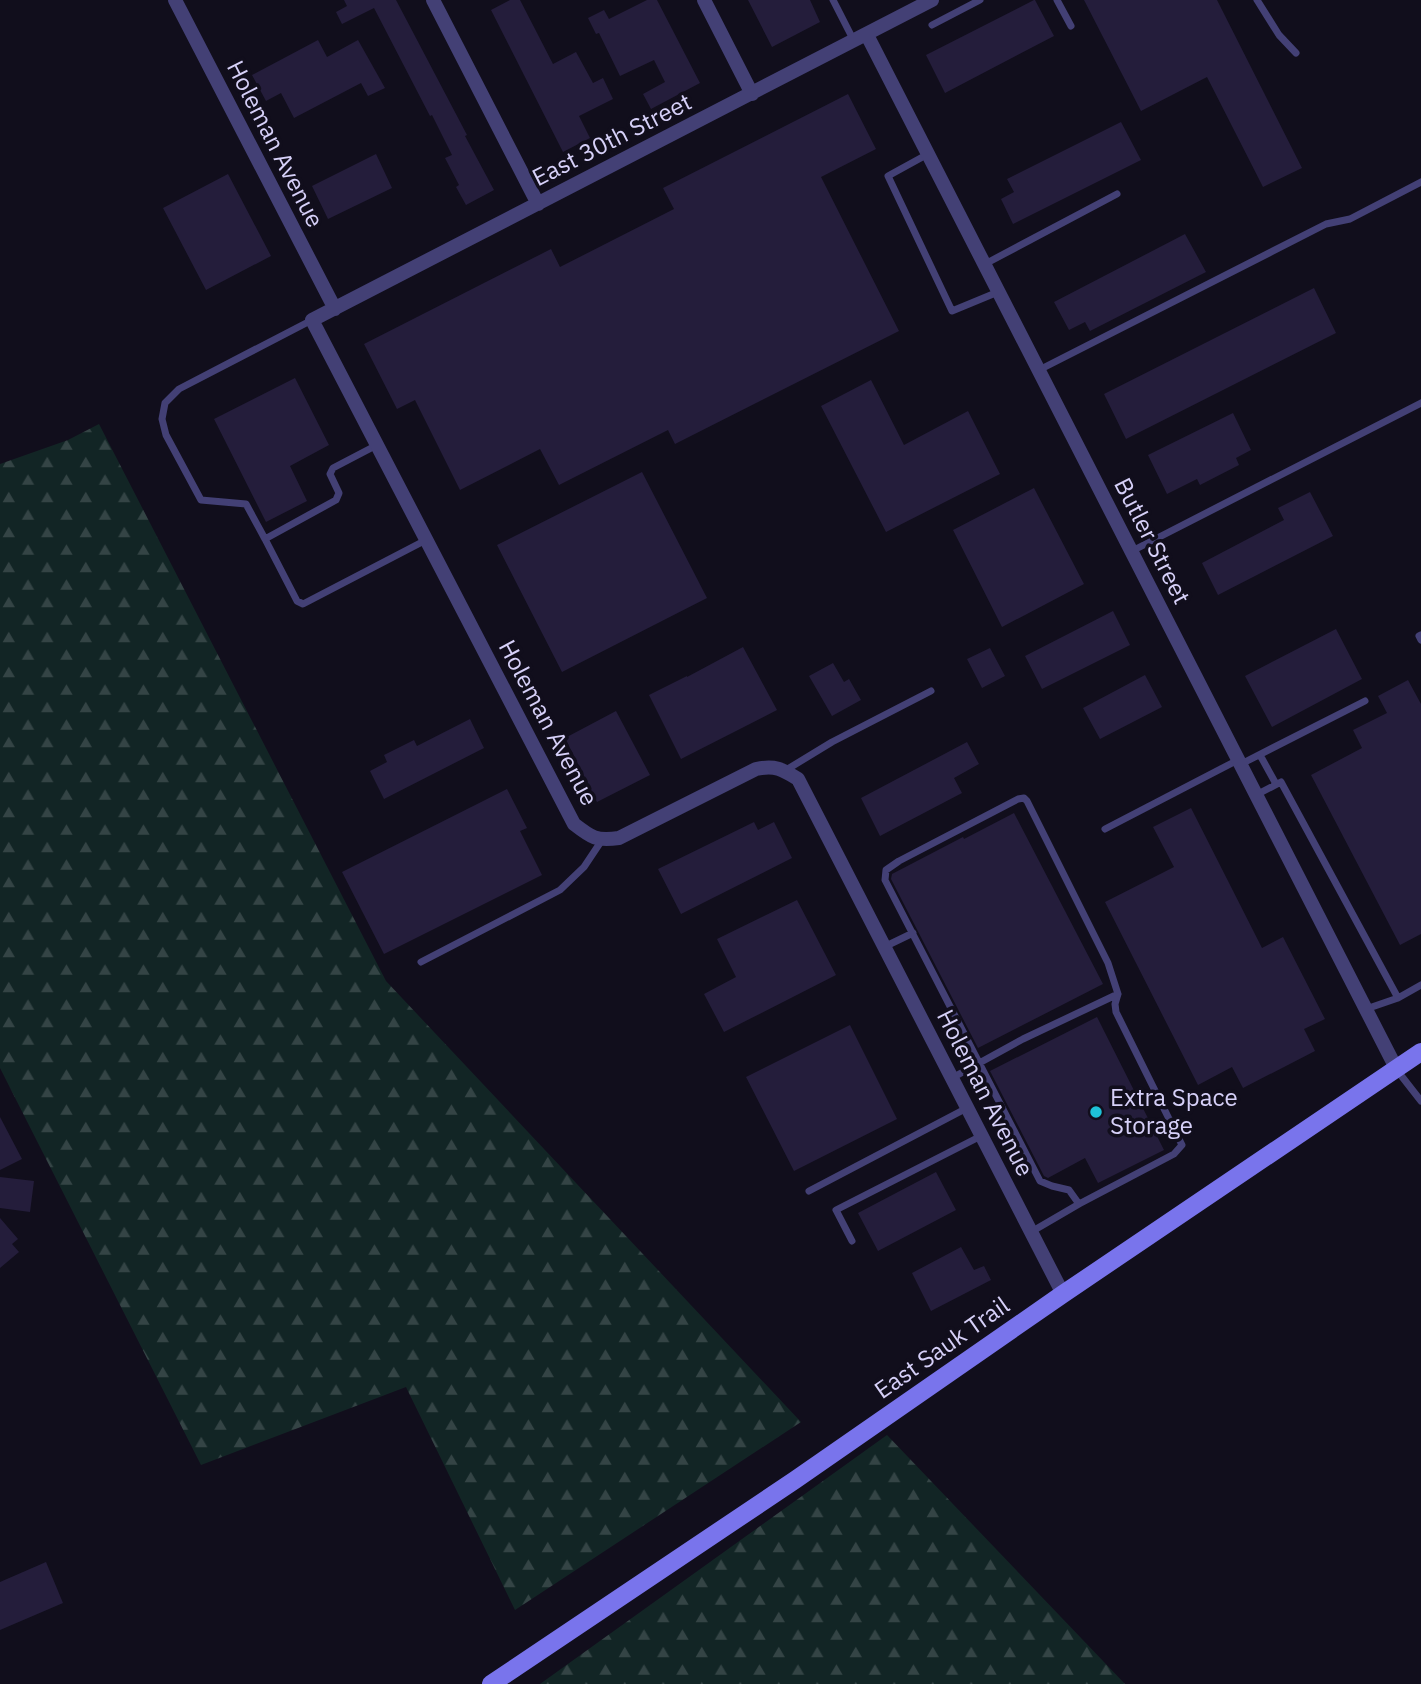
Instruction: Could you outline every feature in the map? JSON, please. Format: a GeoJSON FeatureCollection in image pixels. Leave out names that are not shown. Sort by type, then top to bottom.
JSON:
{"type":"FeatureCollection","features":[{"type":"Feature","properties":{"kind":"main road","name":"East Sauk Trail"},"geometry":{"type":"LineString","coordinates":[[491,1684],[1421,1052]]}},
{"type":"Feature","properties":{"kind":"street","name":"Holeman Avenue"},"geometry":{"type":"LineString","coordinates":[[175,0],[335,309]]}},
{"type":"Feature","properties":{"kind":"street"},"geometry":{"type":"LineString","coordinates":[[433,0],[538,204]]}},
{"type":"Feature","properties":{"kind":"street"},"geometry":{"type":"LineString","coordinates":[[704,0],[752,94]]}},
{"type":"Feature","properties":{"kind":"street","name":"East 30th Street"},"geometry":{"type":"LineString","coordinates":[[312,320],[932,0]]}},
{"type":"Feature","properties":{"kind":"street","name":"Butler Street"},"geometry":{"type":"LineString","coordinates":[[861,38],[928,154],[1396,1068]]}},
{"type":"Feature","properties":{"kind":"street","name":"Holeman Avenue"},"geometry":{"type":"LineString","coordinates":[[312,320],[575,824],[601,840]]}},
{"type":"Feature","properties":{"kind":"street"},"geometry":{"type":"LineString","coordinates":[[601,840],[619,838],[756,769],[770,766],[785,770]]}},
{"type":"Feature","properties":{"kind":"street","name":"Holeman Avenue"},"geometry":{"type":"LineString","coordinates":[[785,770],[798,779],[1063,1294]]}},
{"type":"Feature","properties":{"kind":"lane"},"geometry":{"type":"LineString","coordinates":[[833,0],[861,38]]}},
{"type":"Feature","properties":{"kind":"lane"},"geometry":{"type":"LineString","coordinates":[[932,25],[980,0]]}},
{"type":"Feature","properties":{"kind":"lane"},"geometry":{"type":"LineString","coordinates":[[1057,0],[1071,26]]}},
{"type":"Feature","properties":{"kind":"lane"},"geometry":{"type":"LineString","coordinates":[[1257,0],[1274,28],[1296,53]]}},
{"type":"Feature","properties":{"kind":"lane"},"geometry":{"type":"LineString","coordinates":[[928,154],[888,176],[951,311],[999,292]]}},
{"type":"Feature","properties":{"kind":"lane"},"geometry":{"type":"LineString","coordinates":[[1040,370],[1326,224],[1350,219],[1421,182]]}},
{"type":"Feature","properties":{"kind":"lane"},"geometry":{"type":"LineString","coordinates":[[985,264],[1117,194]]}},
{"type":"Feature","properties":{"kind":"lane"},"geometry":{"type":"LineString","coordinates":[[312,320],[179,389],[165,403],[162,419],[166,435],[201,500],[246,504],[297,601],[303,604],[426,540]]}},
{"type":"Feature","properties":{"kind":"lane"},"geometry":{"type":"LineString","coordinates":[[1132,551],[1421,403]]}},
{"type":"Feature","properties":{"kind":"lane"},"geometry":{"type":"LineString","coordinates":[[265,539],[336,500],[339,493],[330,474],[333,468],[377,445]]}},
{"type":"Feature","properties":{"kind":"lane"},"geometry":{"type":"LineString","coordinates":[[785,770],[832,742],[931,691]]}},
{"type":"Feature","properties":{"kind":"lane"},"geometry":{"type":"LineString","coordinates":[[1105,829],[1239,762],[1261,755],[1365,701]]}},
{"type":"Feature","properties":{"kind":"lane"},"geometry":{"type":"LineString","coordinates":[[1261,755],[1276,784]]}},
{"type":"Feature","properties":{"kind":"lane"},"geometry":{"type":"LineString","coordinates":[[1256,794],[1281,782],[1398,998]]}},
{"type":"Feature","properties":{"kind":"lane"},"geometry":{"type":"LineString","coordinates":[[1031,1232],[1174,1154],[1182,1145],[1116,1012],[1118,994],[1108,963],[1024,798],[920,849],[886,870],[885,880],[1040,1181],[1069,1190],[1079,1204]]}},
{"type":"Feature","properties":{"kind":"lane"},"geometry":{"type":"LineString","coordinates":[[421,962],[560,890],[584,867],[601,840]]}},
{"type":"Feature","properties":{"kind":"lane"},"geometry":{"type":"LineString","coordinates":[[884,947],[913,933]]}},
{"type":"Feature","properties":{"kind":"lane"},"geometry":{"type":"LineString","coordinates":[[1366,1009],[1398,998],[1421,985]]}},
{"type":"Feature","properties":{"kind":"lane"},"geometry":{"type":"LineString","coordinates":[[952,1078],[1023,1039],[1118,994]]}},
{"type":"Feature","properties":{"kind":"lane"},"geometry":{"type":"LineString","coordinates":[[1396,1068],[1421,1101]]}},
{"type":"Feature","properties":{"kind":"lane"},"geometry":{"type":"LineString","coordinates":[[809,1191],[967,1108]]}},
{"type":"Feature","properties":{"kind":"lane"},"geometry":{"type":"LineString","coordinates":[[852,1241],[836,1210],[982,1136]]}},
{"type":"Feature","properties":{"kind":"green space"},"geometry":{"type":"Polygon","coordinates":[[[99,424],[386,981],[801,1422],[515,1610],[406,1387],[201,1465],[0,1068],[0,464],[68,440],[99,424]]]}},
{"type":"Feature","properties":{"kind":"green space"},"geometry":{"type":"Polygon","coordinates":[[[887,1435],[1125,1684],[540,1684],[887,1435]]]}},
{"type":"Feature","properties":{"kind":"building"},"geometry":{"type":"Polygon","coordinates":[[[344,0],[396,0],[494,190],[466,205],[445,158],[452,155],[374,8],[342,24],[336,12],[347,6],[344,0]]]}},
{"type":"Feature","properties":{"kind":"building"},"geometry":{"type":"Polygon","coordinates":[[[510,0],[520,0],[553,64],[576,52],[593,83],[603,78],[613,99],[579,116],[590,138],[563,152],[491,10],[510,0]]]}},
{"type":"Feature","properties":{"kind":"building"},"geometry":{"type":"Polygon","coordinates":[[[647,0],[657,0],[700,83],[651,109],[643,94],[665,82],[654,60],[620,76],[599,33],[596,34],[588,18],[604,10],[609,19],[647,0]]]}},
{"type":"Feature","properties":{"kind":"building"},"geometry":{"type":"Polygon","coordinates":[[[748,0],[810,0],[820,22],[772,47],[748,0]]]}},
{"type":"Feature","properties":{"kind":"building"},"geometry":{"type":"Polygon","coordinates":[[[1035,0],[1054,36],[945,93],[926,55],[1035,0]]]}},
{"type":"Feature","properties":{"kind":"building"},"geometry":{"type":"Polygon","coordinates":[[[1084,0],[1217,0],[1302,168],[1263,187],[1207,77],[1141,111],[1084,0]]]}},
{"type":"Feature","properties":{"kind":"building"},"geometry":{"type":"Polygon","coordinates":[[[318,40],[327,57],[358,40],[385,88],[368,96],[361,83],[294,118],[281,93],[266,101],[252,75],[318,40]]]}},
{"type":"Feature","properties":{"kind":"building"},"geometry":{"type":"Polygon","coordinates":[[[848,94],[876,149],[821,177],[899,331],[675,444],[668,430],[559,485],[540,449],[460,490],[415,400],[397,409],[364,344],[551,249],[560,267],[674,209],[663,188],[848,94]]]}},
{"type":"Feature","properties":{"kind":"building"},"geometry":{"type":"Polygon","coordinates":[[[1121,122],[1141,160],[1013,224],[1001,199],[1014,192],[1007,179],[1121,122]]]}},
{"type":"Feature","properties":{"kind":"building"},"geometry":{"type":"Polygon","coordinates":[[[376,154],[392,188],[328,219],[312,186],[376,154]]]}},
{"type":"Feature","properties":{"kind":"building"},"geometry":{"type":"Polygon","coordinates":[[[228,174],[271,256],[206,290],[163,208],[228,174]]]}},
{"type":"Feature","properties":{"kind":"building"},"geometry":{"type":"Polygon","coordinates":[[[1185,234],[1206,272],[1090,331],[1085,322],[1069,330],[1054,302],[1185,234]]]}},
{"type":"Feature","properties":{"kind":"building"},"geometry":{"type":"Polygon","coordinates":[[[1314,288],[1336,333],[1126,439],[1104,394],[1314,288]]]}},
{"type":"Feature","properties":{"kind":"building"},"geometry":{"type":"Polygon","coordinates":[[[295,378],[329,445],[290,466],[307,501],[266,522],[214,419],[295,378]]]}},
{"type":"Feature","properties":{"kind":"building"},"geometry":{"type":"Polygon","coordinates":[[[871,380],[904,445],[968,411],[1000,474],[886,532],[821,406],[871,380]]]}},
{"type":"Feature","properties":{"kind":"building"},"geometry":{"type":"Polygon","coordinates":[[[1233,413],[1251,450],[1236,458],[1239,465],[1200,485],[1197,479],[1167,494],[1148,455],[1233,413]]]}},
{"type":"Feature","properties":{"kind":"building"},"geometry":{"type":"Polygon","coordinates":[[[642,472],[707,598],[562,672],[497,545],[642,472]]]}},
{"type":"Feature","properties":{"kind":"building"},"geometry":{"type":"Polygon","coordinates":[[[1034,488],[1084,584],[1002,627],[953,530],[1034,488]]]}},
{"type":"Feature","properties":{"kind":"building"},"geometry":{"type":"Polygon","coordinates":[[[1310,492],[1333,536],[1218,595],[1202,563],[1284,520],[1278,508],[1310,492]]]}},
{"type":"Feature","properties":{"kind":"building"},"geometry":{"type":"Polygon","coordinates":[[[1113,611],[1130,645],[1042,689],[1025,656],[1113,611]]]}},
{"type":"Feature","properties":{"kind":"building"},"geometry":{"type":"Polygon","coordinates":[[[1336,629],[1362,679],[1272,727],[1245,676],[1336,629]]]}},
{"type":"Feature","properties":{"kind":"building"},"geometry":{"type":"Polygon","coordinates":[[[743,647],[777,710],[681,759],[649,695],[743,647]]]}},
{"type":"Feature","properties":{"kind":"building"},"geometry":{"type":"Polygon","coordinates":[[[990,648],[1005,676],[982,688],[967,659],[990,648]]]}},
{"type":"Feature","properties":{"kind":"building"},"geometry":{"type":"Polygon","coordinates":[[[833,663],[844,682],[849,679],[861,700],[832,716],[809,676],[833,663]]]}},
{"type":"Feature","properties":{"kind":"building"},"geometry":{"type":"Polygon","coordinates":[[[1145,675],[1162,707],[1100,739],[1083,708],[1145,675]]]}},
{"type":"Feature","properties":{"kind":"building"},"geometry":{"type":"Polygon","coordinates":[[[1408,680],[1421,704],[1421,934],[1400,945],[1311,775],[1362,748],[1353,730],[1387,713],[1378,696],[1408,680]]]}},
{"type":"Feature","properties":{"kind":"building"},"geometry":{"type":"Polygon","coordinates":[[[616,711],[650,775],[597,802],[565,738],[616,711]]]}},
{"type":"Feature","properties":{"kind":"building"},"geometry":{"type":"Polygon","coordinates":[[[470,719],[484,748],[384,799],[370,771],[387,762],[384,755],[414,740],[417,746],[470,719]]]}},
{"type":"Feature","properties":{"kind":"building"},"geometry":{"type":"Polygon","coordinates":[[[967,742],[979,764],[954,778],[962,793],[880,836],[861,798],[967,742]]]}},
{"type":"Feature","properties":{"kind":"building"},"geometry":{"type":"Polygon","coordinates":[[[507,789],[527,828],[520,831],[542,875],[384,954],[342,872],[507,789]]]}},
{"type":"Feature","properties":{"kind":"building"},"geometry":{"type":"Polygon","coordinates":[[[1191,808],[1262,948],[1283,937],[1325,1019],[1304,1029],[1315,1051],[1243,1088],[1232,1067],[1198,1085],[1105,902],[1174,867],[1153,827],[1191,808]]]}},
{"type":"Feature","properties":{"kind":"building"},"geometry":{"type":"Polygon","coordinates":[[[1014,813],[1103,984],[978,1048],[891,879],[892,874],[1014,813]]]}},
{"type":"Feature","properties":{"kind":"building"},"geometry":{"type":"Polygon","coordinates":[[[754,822],[758,830],[774,822],[792,858],[681,914],[658,869],[754,822]]]}},
{"type":"Feature","properties":{"kind":"building"},"geometry":{"type":"Polygon","coordinates":[[[797,900],[836,975],[724,1032],[704,994],[736,977],[717,939],[797,900]]]}},
{"type":"Feature","properties":{"kind":"building"},"geometry":{"type":"Polygon","coordinates":[[[1097,1017],[1164,1150],[1098,1183],[1085,1158],[1048,1178],[1044,1176],[990,1071],[1097,1017]]]}},
{"type":"Feature","properties":{"kind":"building"},"geometry":{"type":"Polygon","coordinates":[[[850,1025],[897,1119],[794,1171],[746,1077],[850,1025]]]}},
{"type":"Feature","properties":{"kind":"building"},"geometry":{"type":"Polygon","coordinates":[[[0,1117],[22,1159],[0,1170],[0,1117]]]}},
{"type":"Feature","properties":{"kind":"building"},"geometry":{"type":"Polygon","coordinates":[[[936,1172],[956,1210],[878,1251],[858,1213],[936,1172]]]}},
{"type":"Feature","properties":{"kind":"building"},"geometry":{"type":"Polygon","coordinates":[[[0,1177],[34,1181],[30,1212],[0,1208],[0,1177]]]}},
{"type":"Feature","properties":{"kind":"building"},"geometry":{"type":"Polygon","coordinates":[[[0,1218],[18,1239],[12,1244],[19,1252],[0,1268],[0,1218]]]}},
{"type":"Feature","properties":{"kind":"building"},"geometry":{"type":"Polygon","coordinates":[[[961,1247],[974,1270],[984,1266],[991,1280],[931,1311],[912,1273],[961,1247]]]}},
{"type":"Feature","properties":{"kind":"building"},"geometry":{"type":"Polygon","coordinates":[[[46,1562],[63,1603],[0,1630],[0,1582],[46,1562]]]}},
{"type":"Feature","properties":{"kind":"place","name":"Extra Space Storage"},"geometry":{"type":"Point","coordinates":[1096,1112]}}]}
